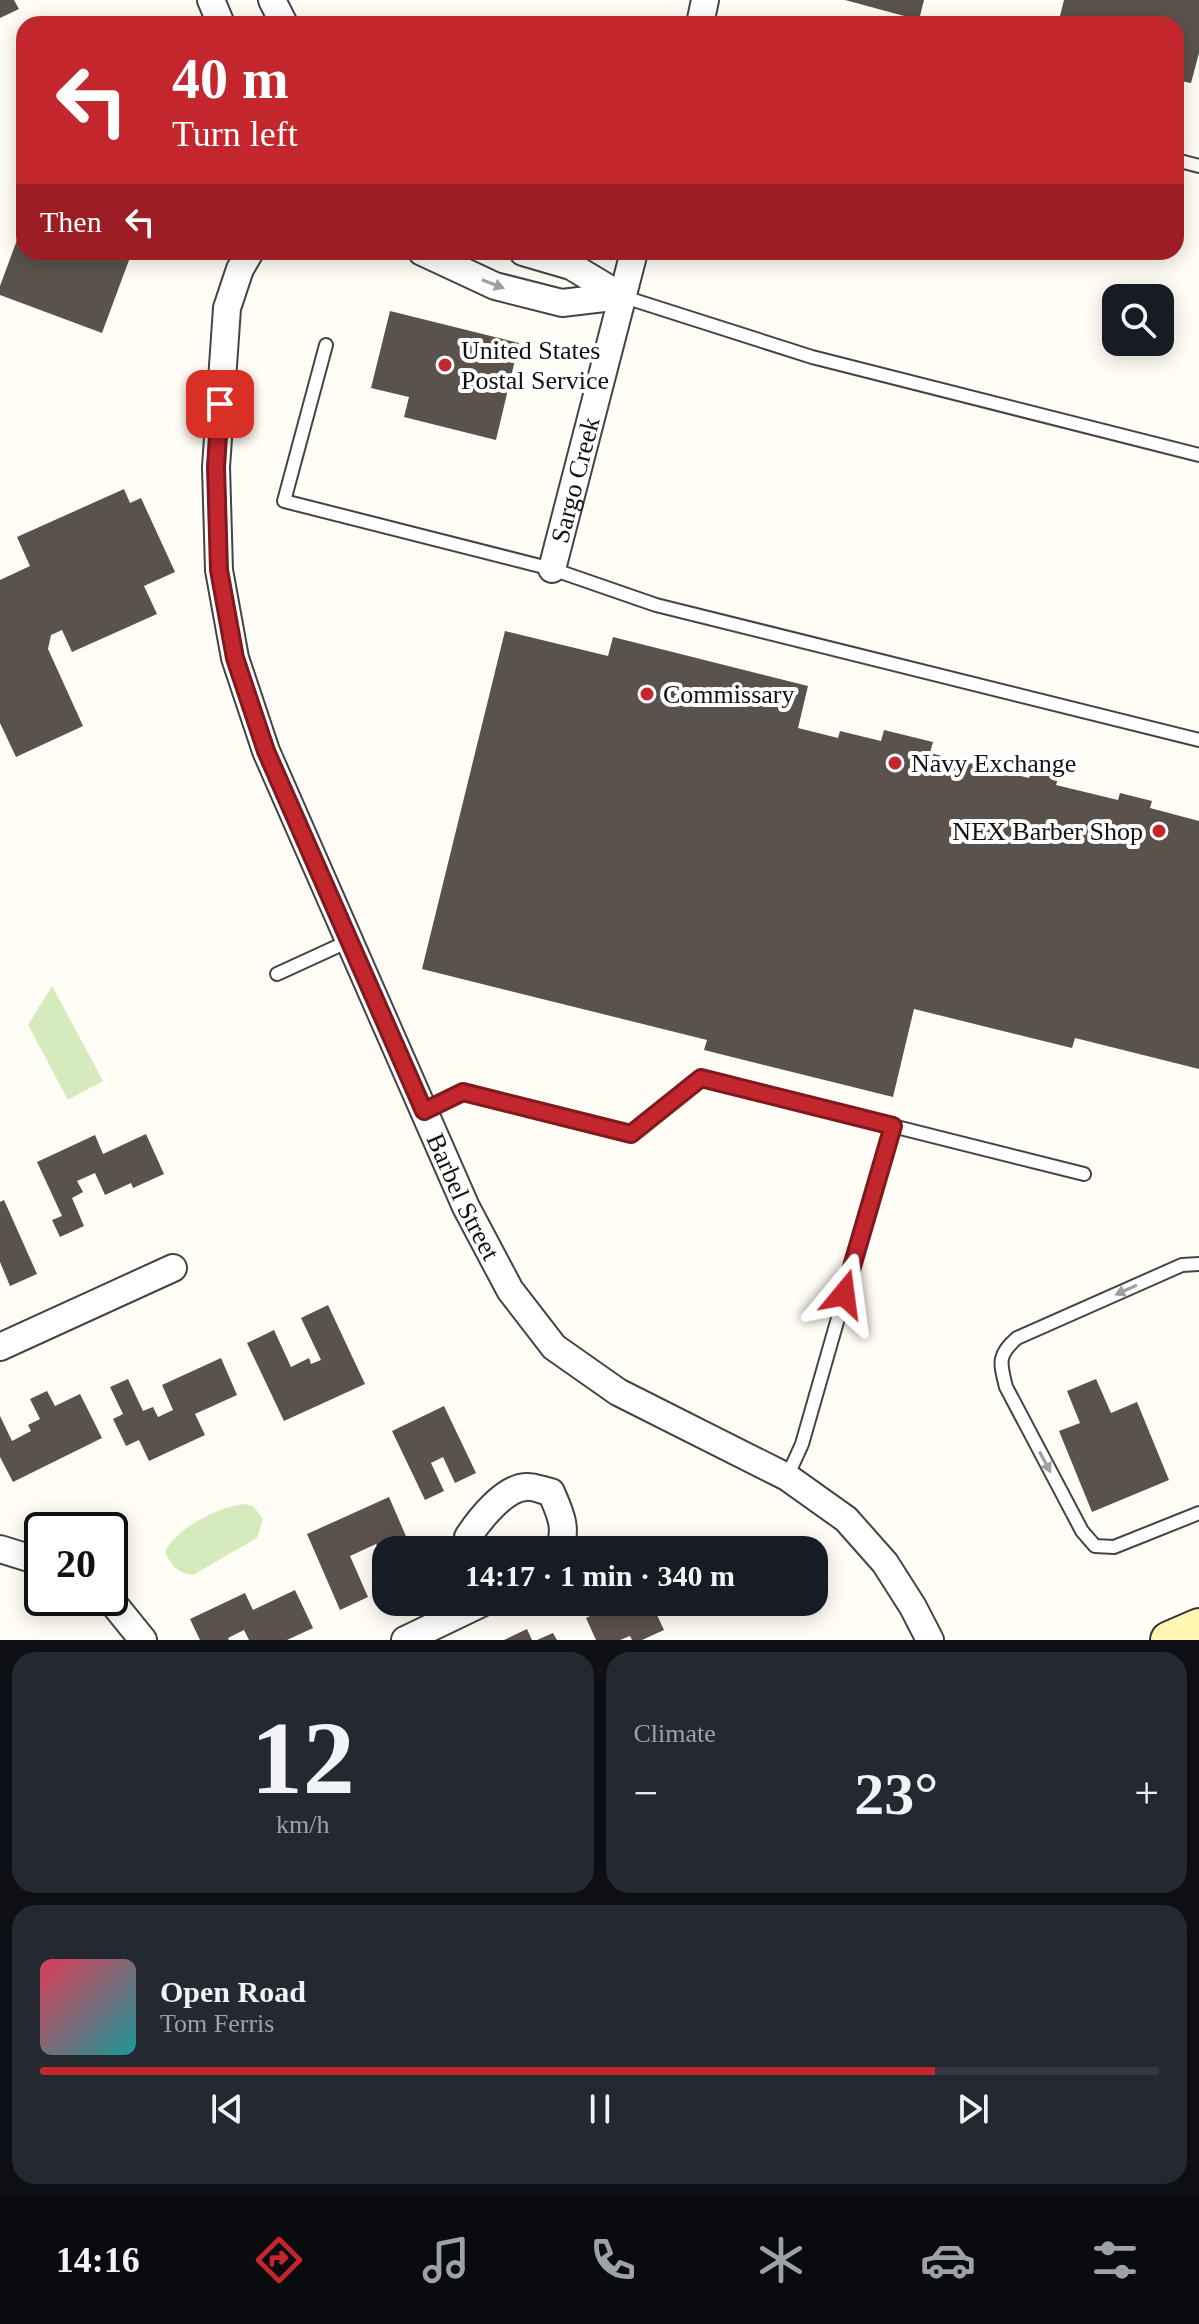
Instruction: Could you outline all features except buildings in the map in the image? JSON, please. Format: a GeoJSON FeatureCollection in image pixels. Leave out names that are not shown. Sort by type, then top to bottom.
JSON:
{"type":"FeatureCollection","features":[{"type":"Feature","properties":{"kind":"street","name":"Barbel Street"},"geometry":{"type":"LineString","coordinates":[[245,260],[227,308],[216,467],[219,570],[235,658],[266,751],[466,1207],[510,1290],[554,1347],[618,1392],[787,1477],[846,1519],[885,1563],[930,1640]]}},
{"type":"Feature","properties":{"kind":"street"},"geometry":{"type":"LineString","coordinates":[[439,260],[495,286],[562,303],[621,296]]}},
{"type":"Feature","properties":{"kind":"street"},"geometry":{"type":"LineString","coordinates":[[550,260],[571,266],[621,296]]}},
{"type":"Feature","properties":{"kind":"street","name":"Sargo Creek"},"geometry":{"type":"LineString","coordinates":[[552,569],[632,260]]}},
{"type":"Feature","properties":{"kind":"street"},"geometry":{"type":"LineString","coordinates":[[0,1347],[173,1268]]}},
{"type":"Feature","properties":{"kind":"street"},"geometry":{"type":"LineString","coordinates":[[469,1536],[480,1518],[504,1497],[525,1487],[551,1492],[563,1519],[564,1536]]}},
{"type":"Feature","properties":{"kind":"street"},"geometry":{"type":"LineString","coordinates":[[0,1549],[24,1556]]}},
{"type":"Feature","properties":{"kind":"street"},"geometry":{"type":"LineString","coordinates":[[124,1616],[143,1640]]}},
{"type":"Feature","properties":{"kind":"street"},"geometry":{"type":"LineString","coordinates":[[405,1640],[455,1616]]}},
{"type":"Feature","properties":{"kind":"street"},"geometry":{"type":"LineString","coordinates":[[1169,1640],[1199,1627]]}},
{"type":"Feature","properties":{"kind":"lane"},"geometry":{"type":"LineString","coordinates":[[621,296],[812,357],[1199,455]]}},
{"type":"Feature","properties":{"kind":"lane"},"geometry":{"type":"LineString","coordinates":[[326,345],[284,501],[552,569],[656,605],[1199,740]]}},
{"type":"Feature","properties":{"kind":"lane"},"geometry":{"type":"LineString","coordinates":[[277,974],[349,941]]}},
{"type":"Feature","properties":{"kind":"lane"},"geometry":{"type":"LineString","coordinates":[[424,1111],[463,1092],[631,1134],[701,1078],[1084,1174]]}},
{"type":"Feature","properties":{"kind":"lane"},"geometry":{"type":"LineString","coordinates":[[787,1477],[802,1444],[893,1126]]}},
{"type":"Feature","properties":{"kind":"lane"},"geometry":{"type":"LineString","coordinates":[[1199,1264],[1182,1265],[1017,1338],[1004,1349],[1000,1364],[1012,1400],[1082,1531],[1095,1546],[1114,1547],[1199,1513]]}},
{"type":"Feature","properties":{"kind":"green space"},"geometry":{"type":"Polygon","coordinates":[[[52,986],[103,1081],[68,1100],[28,1025],[52,986]]]}},
{"type":"Feature","properties":{"kind":"green space"},"geometry":{"type":"Polygon","coordinates":[[[245,1504],[253,1506],[263,1519],[257,1538],[193,1575],[179,1571],[173,1565],[165,1552],[179,1535],[212,1514],[245,1504]]]}},
{"type":"Feature","properties":{"kind":"place","name":"United States Postal Service"},"geometry":{"type":"Point","coordinates":[445,365]}},
{"type":"Feature","properties":{"kind":"place","name":"Commissary"},"geometry":{"type":"Point","coordinates":[647,694]}},
{"type":"Feature","properties":{"kind":"place","name":"Navy Exchange"},"geometry":{"type":"Point","coordinates":[895,763]}},
{"type":"Feature","properties":{"kind":"place","name":"NEX Barber Shop"},"geometry":{"type":"Point","coordinates":[1159,831]}},
{"type":"Feature","properties":{"kind":"route"},"geometry":{"type":"LineString","coordinates":[[220,404],[216,467],[219,570],[235,658],[266,751],[424,1111],[463,1092],[631,1134],[701,1078],[893,1126],[844,1294]]}}]}
